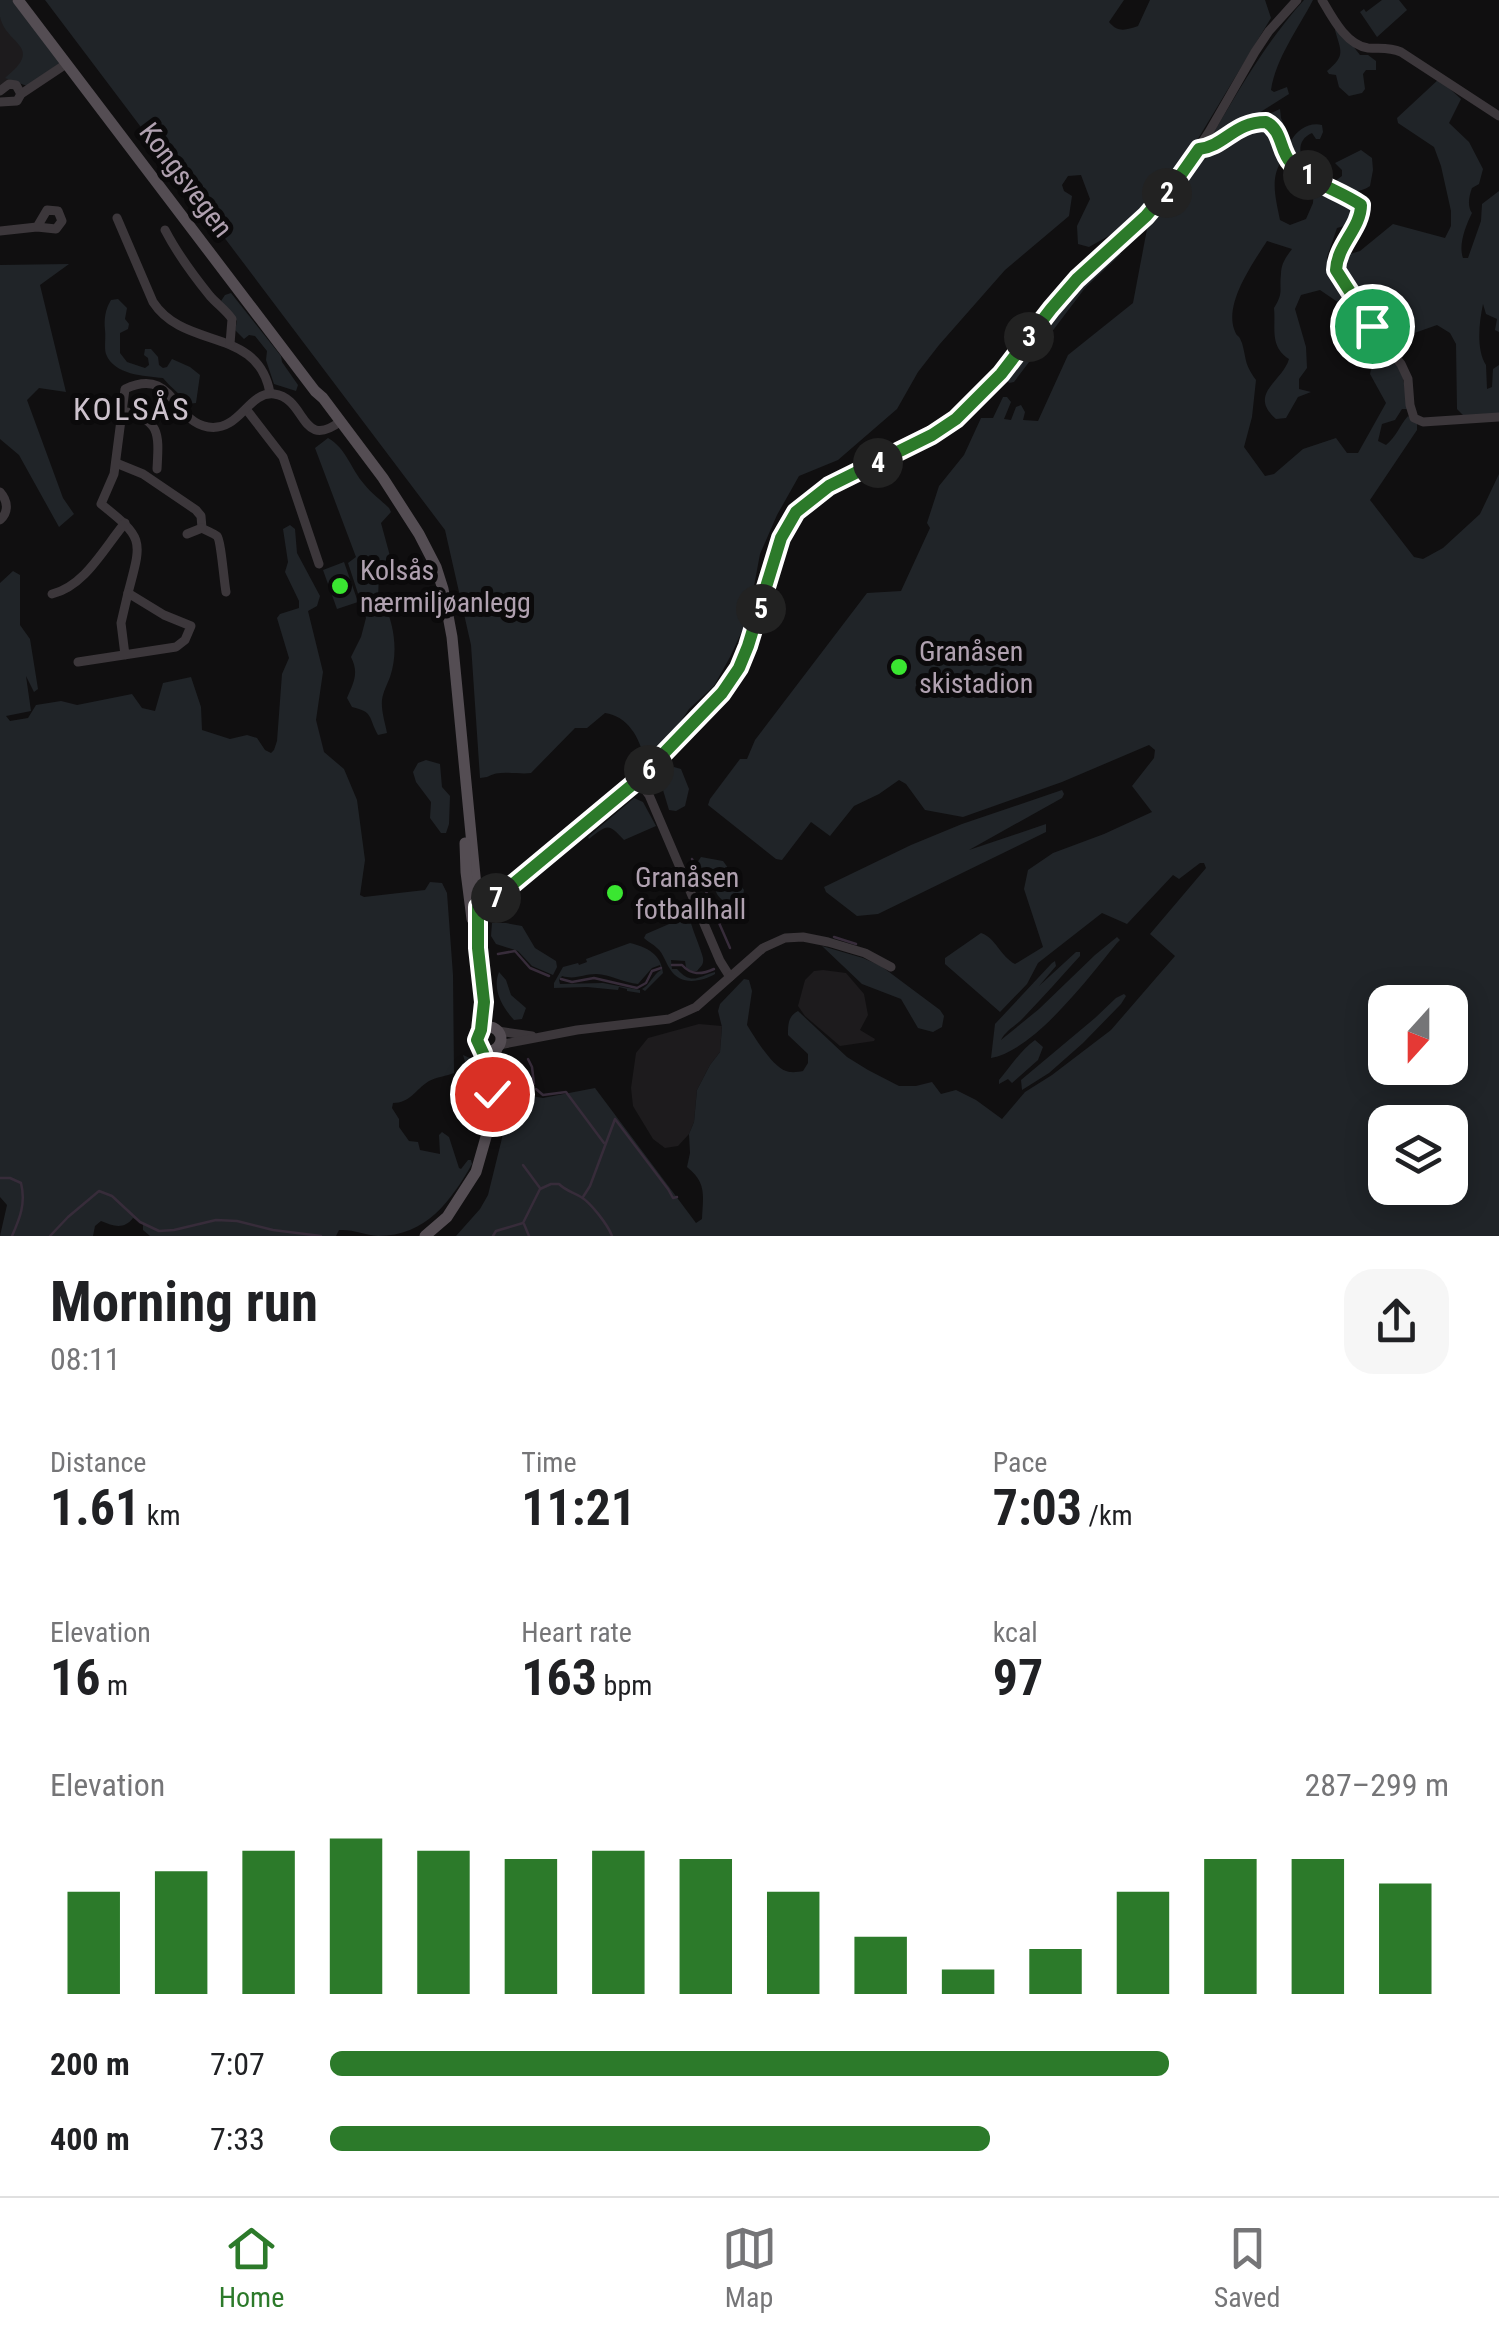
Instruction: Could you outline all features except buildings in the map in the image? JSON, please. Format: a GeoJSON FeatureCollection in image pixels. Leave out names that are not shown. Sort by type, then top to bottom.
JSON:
{"type":"FeatureCollection","features":[{"type":"Feature","properties":{"kind":"main road","name":"Kongsvegen"},"geometry":{"type":"LineString","coordinates":[[18,0],[315,391],[427,548],[443,589],[452,637],[484,1002],[477,1040],[491,1076]]}},
{"type":"Feature","properties":{"kind":"main road","name":"Kongsvegen"},"geometry":{"type":"LineString","coordinates":[[425,1236],[447,1217],[476,1172],[490,1123],[497,1038],[484,1002]]}},
{"type":"Feature","properties":{"kind":"main road"},"geometry":{"type":"LineString","coordinates":[[481,1030],[488,1027],[497,1038],[490,1050],[483,1049]]}},
{"type":"Feature","properties":{"kind":"street"},"geometry":{"type":"LineString","coordinates":[[474,908],[495,899],[638,780],[722,693],[739,668],[781,538],[796,512],[829,486],[956,419],[1001,374],[1077,279],[1146,216],[1180,176],[1256,52],[1296,0]]}},
{"type":"Feature","properties":{"kind":"street"},"geometry":{"type":"LineString","coordinates":[[1322,0],[1337,23],[1360,46],[1401,52],[1499,116]]}},
{"type":"Feature","properties":{"kind":"street"},"geometry":{"type":"LineString","coordinates":[[0,102],[17,101],[66,64]]}},
{"type":"Feature","properties":{"kind":"street"},"geometry":{"type":"LineString","coordinates":[[0,91],[9,84],[16,85],[22,94]]}},
{"type":"Feature","properties":{"kind":"street"},"geometry":{"type":"LineString","coordinates":[[1199,149],[1208,148],[1246,124],[1266,122],[1274,126],[1286,157],[1294,166],[1361,205],[1360,215],[1336,259],[1336,270],[1401,364],[1408,379],[1414,418],[1424,422],[1499,417]]}},
{"type":"Feature","properties":{"kind":"street"},"geometry":{"type":"LineString","coordinates":[[117,218],[160,312],[187,330],[230,344],[256,360],[270,393]]}},
{"type":"Feature","properties":{"kind":"street"},"geometry":{"type":"LineString","coordinates":[[0,231],[37,227]]}},
{"type":"Feature","properties":{"kind":"street"},"geometry":{"type":"LineString","coordinates":[[165,230],[213,300],[232,319],[230,344]]}},
{"type":"Feature","properties":{"kind":"street"},"geometry":{"type":"LineString","coordinates":[[125,655],[121,623],[138,545],[125,523],[101,504],[116,463],[126,390],[150,383],[166,391],[204,426],[227,425],[257,398],[270,393],[289,401],[313,430],[324,431],[338,423]]}},
{"type":"Feature","properties":{"kind":"street"},"geometry":{"type":"LineString","coordinates":[[246,409],[283,457],[319,564]]}},
{"type":"Feature","properties":{"kind":"street"},"geometry":{"type":"LineString","coordinates":[[122,411],[149,420],[156,429],[157,469]]}},
{"type":"Feature","properties":{"kind":"street"},"geometry":{"type":"LineString","coordinates":[[116,463],[143,474],[196,510],[202,516],[202,528]]}},
{"type":"Feature","properties":{"kind":"street"},"geometry":{"type":"LineString","coordinates":[[0,492],[6,498],[6,507],[0,520]]}},
{"type":"Feature","properties":{"kind":"street"},"geometry":{"type":"LineString","coordinates":[[52,594],[79,582],[125,523]]}},
{"type":"Feature","properties":{"kind":"street"},"geometry":{"type":"LineString","coordinates":[[187,534],[202,528]]}},
{"type":"Feature","properties":{"kind":"street"},"geometry":{"type":"LineString","coordinates":[[202,528],[221,541],[226,592]]}},
{"type":"Feature","properties":{"kind":"street"},"geometry":{"type":"LineString","coordinates":[[78,662],[182,644],[191,626],[164,615],[128,592]]}},
{"type":"Feature","properties":{"kind":"street"},"geometry":{"type":"LineString","coordinates":[[638,780],[649,795],[730,978]]}},
{"type":"Feature","properties":{"kind":"street"},"geometry":{"type":"LineString","coordinates":[[497,1038],[669,1020],[696,1007],[763,948],[795,937],[854,949],[891,967]]}},
{"type":"Feature","properties":{"kind":"shaded area"},"geometry":{"type":"Polygon","coordinates":[[[0,0],[12,0],[60,63],[27,86],[5,78],[17,67],[23,52],[4,27],[0,0]]]}},
{"type":"Feature","properties":{"kind":"shaded area"},"geometry":{"type":"Polygon","coordinates":[[[45,0],[1124,0],[1109,22],[1122,30],[1138,26],[1150,0],[1265,0],[1271,18],[1190,152],[1162,192],[1135,221],[1089,247],[1078,244],[1077,226],[1090,199],[1081,175],[1068,176],[1062,185],[1072,196],[1069,216],[1005,270],[918,372],[897,409],[838,460],[799,476],[760,554],[748,618],[730,657],[714,686],[689,709],[651,759],[644,759],[636,736],[626,723],[605,713],[587,728],[575,728],[531,773],[497,773],[480,778],[471,645],[445,530],[45,0]]]}},
{"type":"Feature","properties":{"kind":"shaded area"},"geometry":{"type":"Polygon","coordinates":[[[1304,0],[1313,0],[1283,55],[1271,90],[1287,87],[1289,94],[1208,142],[1264,51],[1304,0]]]}},
{"type":"Feature","properties":{"kind":"shaded area"},"geometry":{"type":"Polygon","coordinates":[[[1382,0],[1399,0],[1407,10],[1377,37],[1360,12],[1382,0]]]}},
{"type":"Feature","properties":{"kind":"shaded area"},"geometry":{"type":"Polygon","coordinates":[[[0,17],[32,63],[0,86],[0,17]]]}},
{"type":"Feature","properties":{"kind":"shaded area"},"geometry":{"type":"Polygon","coordinates":[[[1339,28],[1360,55],[1376,61],[1376,70],[1363,74],[1362,93],[1349,96],[1339,87],[1336,75],[1327,71],[1339,57],[1335,30],[1339,28]]]}},
{"type":"Feature","properties":{"kind":"shaded area"},"geometry":{"type":"Polygon","coordinates":[[[1439,79],[1461,99],[1449,123],[1469,142],[1483,169],[1479,184],[1470,194],[1472,213],[1462,241],[1463,258],[1468,258],[1481,221],[1482,204],[1499,191],[1499,332],[1495,330],[1497,319],[1486,314],[1483,304],[1479,336],[1487,389],[1492,387],[1493,369],[1499,365],[1499,416],[1464,416],[1457,409],[1456,344],[1450,333],[1437,325],[1389,342],[1340,266],[1347,248],[1350,254],[1360,251],[1393,224],[1445,238],[1451,226],[1451,211],[1434,147],[1398,123],[1397,118],[1439,79]]]}},
{"type":"Feature","properties":{"kind":"shaded area"},"geometry":{"type":"Polygon","coordinates":[[[1280,109],[1291,141],[1304,128],[1322,125],[1320,139],[1312,133],[1301,144],[1306,169],[1290,153],[1276,124],[1262,117],[1280,109]]]}},
{"type":"Feature","properties":{"kind":"shaded area"},"geometry":{"type":"Polygon","coordinates":[[[1265,126],[1275,136],[1283,159],[1275,181],[1280,220],[1290,225],[1306,219],[1313,203],[1314,184],[1357,208],[1351,224],[1337,228],[1327,257],[1360,315],[1368,352],[1361,355],[1356,347],[1345,307],[1320,290],[1301,295],[1295,309],[1306,347],[1307,368],[1299,379],[1299,389],[1311,392],[1298,397],[1286,418],[1276,419],[1265,402],[1269,388],[1289,359],[1276,342],[1274,308],[1280,295],[1282,267],[1292,249],[1267,241],[1237,295],[1234,329],[1256,380],[1244,447],[1265,476],[1274,474],[1303,449],[1336,438],[1347,453],[1358,453],[1386,403],[1370,374],[1375,352],[1372,339],[1401,368],[1409,409],[1402,409],[1395,420],[1382,424],[1378,441],[1386,445],[1408,416],[1417,424],[1417,430],[1370,500],[1414,557],[1423,559],[1443,548],[1480,514],[1499,474],[1499,1236],[456,1236],[488,1195],[503,1134],[518,1122],[531,1096],[543,1098],[595,1088],[696,1223],[702,1219],[701,1184],[687,1167],[689,1134],[697,1090],[720,1052],[720,1004],[744,979],[749,980],[752,991],[747,1025],[781,1068],[803,1071],[808,1063],[808,1054],[788,1035],[790,1018],[798,1011],[847,1057],[868,1070],[899,1086],[932,1082],[941,1094],[956,1090],[1002,1119],[1025,1092],[1111,1030],[1175,956],[1150,934],[1206,868],[1204,863],[1179,879],[1173,875],[1127,924],[1102,913],[1038,963],[1027,984],[1000,1012],[945,964],[945,958],[981,933],[1015,964],[1043,947],[1024,889],[1028,870],[1053,853],[1152,812],[1132,786],[1154,758],[1155,750],[1149,745],[1062,782],[963,817],[925,810],[899,780],[854,806],[830,836],[811,822],[782,860],[708,805],[740,759],[747,759],[755,740],[867,593],[901,591],[930,528],[927,523],[939,486],[964,455],[981,418],[993,418],[1003,397],[1007,397],[1011,402],[1004,419],[1011,420],[1016,407],[1021,405],[1025,412],[1023,420],[1038,421],[1068,355],[1133,303],[1147,229],[1194,164],[1253,127],[1265,126]]]}},
{"type":"Feature","properties":{"kind":"shaded area"},"geometry":{"type":"Polygon","coordinates":[[[1361,150],[1372,158],[1370,186],[1350,191],[1330,185],[1342,176],[1335,163],[1361,150]]]}},
{"type":"Feature","properties":{"kind":"shaded area"},"geometry":{"type":"Polygon","coordinates":[[[1116,251],[1121,254],[1085,288],[1014,382],[1009,383],[1009,371],[1075,288],[1116,251]]]}},
{"type":"Feature","properties":{"kind":"shaded area"},"geometry":{"type":"Polygon","coordinates":[[[69,264],[40,285],[66,392],[39,388],[27,400],[63,498],[74,514],[59,527],[19,455],[0,439],[0,265],[69,264]]]}},
{"type":"Feature","properties":{"kind":"shaded area"},"geometry":{"type":"Polygon","coordinates":[[[231,293],[281,356],[298,385],[296,391],[274,384],[267,351],[255,336],[244,339],[235,330],[237,321],[221,301],[231,293]]]}},
{"type":"Feature","properties":{"kind":"shaded area"},"geometry":{"type":"Polygon","coordinates":[[[118,299],[127,308],[125,319],[129,324],[120,333],[120,353],[127,362],[145,368],[149,365],[145,349],[151,349],[163,368],[172,359],[190,367],[200,375],[196,403],[187,404],[163,378],[130,373],[110,361],[105,352],[105,318],[111,300],[118,299]]]}},
{"type":"Feature","properties":{"kind":"shaded area"},"geometry":{"type":"Polygon","coordinates":[[[328,438],[391,512],[381,523],[390,556],[379,570],[378,602],[384,604],[391,621],[394,659],[382,700],[387,733],[378,735],[367,713],[352,707],[347,698],[355,673],[351,657],[366,618],[348,563],[356,557],[315,448],[328,438]]]}},
{"type":"Feature","properties":{"kind":"shaded area"},"geometry":{"type":"Polygon","coordinates":[[[290,525],[295,529],[297,553],[320,596],[317,606],[308,611],[323,672],[316,720],[324,752],[344,769],[357,800],[365,860],[360,895],[425,890],[430,882],[442,883],[447,893],[454,1073],[429,1081],[408,1098],[393,1103],[392,1108],[399,1127],[409,1141],[418,1142],[420,1150],[440,1154],[442,1132],[449,1137],[459,1168],[468,1160],[472,1164],[435,1214],[410,1230],[395,1234],[378,1236],[339,1230],[336,1236],[150,1236],[143,1230],[143,1223],[133,1218],[122,1226],[101,1221],[93,1236],[0,1236],[7,1205],[0,1197],[0,583],[13,571],[20,575],[20,625],[30,639],[38,689],[34,692],[26,676],[31,711],[6,716],[10,721],[28,718],[36,705],[61,701],[77,705],[132,694],[142,708],[155,711],[163,683],[191,677],[201,707],[202,730],[230,739],[247,735],[257,738],[271,753],[277,741],[282,674],[289,658],[277,618],[299,608],[285,572],[288,562],[283,529],[290,525]]]}},
{"type":"Feature","properties":{"kind":"shaded area","name":"Kolsås nærmiljøanlegg"},"geometry":{"type":"Polygon","coordinates":[[[344,562],[358,602],[337,609],[323,570],[344,562]]]}},
{"type":"Feature","properties":{"kind":"shaded area"},"geometry":{"type":"Polygon","coordinates":[[[426,760],[440,764],[442,787],[450,796],[446,833],[441,833],[430,818],[431,802],[413,772],[418,763],[426,760]]]}},
{"type":"Feature","properties":{"kind":"shaded area"},"geometry":{"type":"Polygon","coordinates":[[[681,769],[689,789],[685,806],[676,811],[669,810],[660,780],[666,770],[681,769]]]}},
{"type":"Feature","properties":{"kind":"shaded area"},"geometry":{"type":"Polygon","coordinates":[[[1062,790],[1062,798],[969,850],[1046,824],[1046,832],[878,914],[857,916],[826,892],[824,887],[911,845],[1062,790]]]}},
{"type":"Feature","properties":{"kind":"shaded area"},"geometry":{"type":"Polygon","coordinates":[[[634,798],[643,802],[656,826],[624,840],[608,828],[589,839],[588,837],[634,798]]]}},
{"type":"Feature","properties":{"kind":"shaded area"},"geometry":{"type":"Polygon","coordinates":[[[701,857],[723,861],[744,890],[737,899],[739,906],[734,909],[705,880],[697,863],[701,857]]]}},
{"type":"Feature","properties":{"kind":"shaded area"},"geometry":{"type":"Polygon","coordinates":[[[683,918],[691,923],[703,962],[697,971],[689,971],[685,961],[671,960],[672,969],[691,978],[715,974],[697,980],[679,978],[670,969],[659,950],[644,938],[683,918]]]}},
{"type":"Feature","properties":{"kind":"shaded area"},"geometry":{"type":"Polygon","coordinates":[[[492,923],[522,926],[535,948],[556,961],[553,975],[532,966],[518,951],[496,944],[491,936],[492,923]]]}},
{"type":"Feature","properties":{"kind":"shaded area"},"geometry":{"type":"Polygon","coordinates":[[[1117,937],[1120,940],[1043,1027],[1008,1052],[991,1058],[995,1024],[1052,963],[1055,961],[1056,966],[1039,986],[1080,952],[1001,1040],[1117,937]]]}},
{"type":"Feature","properties":{"kind":"shaded area"},"geometry":{"type":"Polygon","coordinates":[[[630,943],[652,952],[662,966],[663,973],[645,991],[642,989],[661,970],[660,965],[638,984],[596,974],[562,976],[559,980],[560,984],[603,983],[640,990],[640,993],[619,987],[554,988],[563,967],[579,965],[630,943]]]}},
{"type":"Feature","properties":{"kind":"shaded area"},"geometry":{"type":"Polygon","coordinates":[[[822,946],[881,966],[940,1010],[944,1016],[942,1027],[933,1032],[918,1028],[901,999],[862,984],[822,946]]]}},
{"type":"Feature","properties":{"kind":"shaded area"},"geometry":{"type":"Polygon","coordinates":[[[814,971],[846,973],[864,994],[868,1015],[860,1030],[874,1041],[840,1046],[805,1016],[798,1006],[805,980],[814,971]]]}},
{"type":"Feature","properties":{"kind":"shaded area"},"geometry":{"type":"Polygon","coordinates":[[[499,972],[511,995],[526,1008],[522,1019],[514,1020],[502,1004],[497,985],[499,972]]]}},
{"type":"Feature","properties":{"kind":"shaded area"},"geometry":{"type":"Polygon","coordinates":[[[1124,994],[1121,1004],[1083,1043],[1049,1073],[1022,1090],[1021,1080],[1124,994]]]}},
{"type":"Feature","properties":{"kind":"shaded area"},"geometry":{"type":"Polygon","coordinates":[[[699,1024],[722,1026],[720,1052],[697,1090],[689,1134],[678,1146],[665,1148],[653,1139],[633,1106],[631,1088],[636,1053],[648,1038],[699,1024]]]}},
{"type":"Feature","properties":{"kind":"shaded area"},"geometry":{"type":"Polygon","coordinates":[[[1035,1040],[1043,1047],[1038,1060],[1012,1083],[1008,1079],[999,1084],[1016,1059],[1035,1040]]]}},
{"type":"Feature","properties":{"kind":"shaded area"},"geometry":{"type":"Polygon","coordinates":[[[463,1055],[479,1062],[483,1103],[477,1125],[470,1114],[471,1081],[463,1055]]]}},
{"type":"Feature","properties":{"kind":"waterway"},"geometry":{"type":"LineString","coordinates":[[692,859],[711,903]]}},
{"type":"Feature","properties":{"kind":"waterway"},"geometry":{"type":"LineString","coordinates":[[716,916],[730,948]]}},
{"type":"Feature","properties":{"kind":"waterway"},"geometry":{"type":"LineString","coordinates":[[834,937],[856,944]]}},
{"type":"Feature","properties":{"kind":"waterway"},"geometry":{"type":"LineString","coordinates":[[498,954],[515,951],[530,968],[549,976]]}},
{"type":"Feature","properties":{"kind":"waterway"},"geometry":{"type":"LineString","coordinates":[[672,965],[682,965],[696,973],[714,969]]}},
{"type":"Feature","properties":{"kind":"waterway"},"geometry":{"type":"LineString","coordinates":[[561,979],[572,982],[594,978],[637,988],[646,983],[652,971],[661,968]]}},
{"type":"Feature","properties":{"kind":"waterway"},"geometry":{"type":"LineString","coordinates":[[528,1059],[534,1084]]}},
{"type":"Feature","properties":{"kind":"waterway"},"geometry":{"type":"LineString","coordinates":[[536,1089],[543,1095],[566,1092],[604,1143]]}},
{"type":"Feature","properties":{"kind":"waterway"},"geometry":{"type":"LineString","coordinates":[[583,1197],[615,1119],[673,1198],[677,1197]]}},
{"type":"Feature","properties":{"kind":"waterway"},"geometry":{"type":"LineString","coordinates":[[523,1165],[540,1188]]}},
{"type":"Feature","properties":{"kind":"waterway"},"geometry":{"type":"LineString","coordinates":[[0,1178],[21,1183],[21,1210],[12,1236]]}},
{"type":"Feature","properties":{"kind":"waterway"},"geometry":{"type":"LineString","coordinates":[[493,1236],[496,1231],[523,1223],[540,1189],[551,1184],[559,1184],[585,1200],[612,1236]]}},
{"type":"Feature","properties":{"kind":"waterway"},"geometry":{"type":"LineString","coordinates":[[50,1236],[99,1191],[112,1196],[140,1222],[159,1231],[216,1220],[321,1236]]}},
{"type":"Feature","properties":{"kind":"waterway"},"geometry":{"type":"LineString","coordinates":[[524,1224],[529,1236]]}},
{"type":"Feature","properties":{"kind":"place","name":"Kolsås nærmiljøanlegg"},"geometry":{"type":"Point","coordinates":[340,586]}},
{"type":"Feature","properties":{"kind":"place","name":"Granåsen skistadion"},"geometry":{"type":"Point","coordinates":[899,667]}},
{"type":"Feature","properties":{"kind":"place","name":"Granåsen fotballhall"},"geometry":{"type":"Point","coordinates":[615,893]}},
{"type":"Feature","properties":{"kind":"district","name":"KOLSÅS"},"geometry":{"type":"Point","coordinates":[132,409]}},
{"type":"Feature","properties":{"kind":"route"},"geometry":{"type":"LineString","coordinates":[[492,1094],[491,1076],[477,1040],[484,1002],[478,907],[495,899],[638,780],[722,693],[748,646],[781,538],[796,512],[829,486],[956,419],[1001,374],[1077,279],[1146,216],[1199,149],[1208,148],[1245,125],[1266,122],[1274,126],[1286,157],[1294,166],[1361,205],[1360,215],[1336,259],[1336,270],[1372,326]]}}]}
